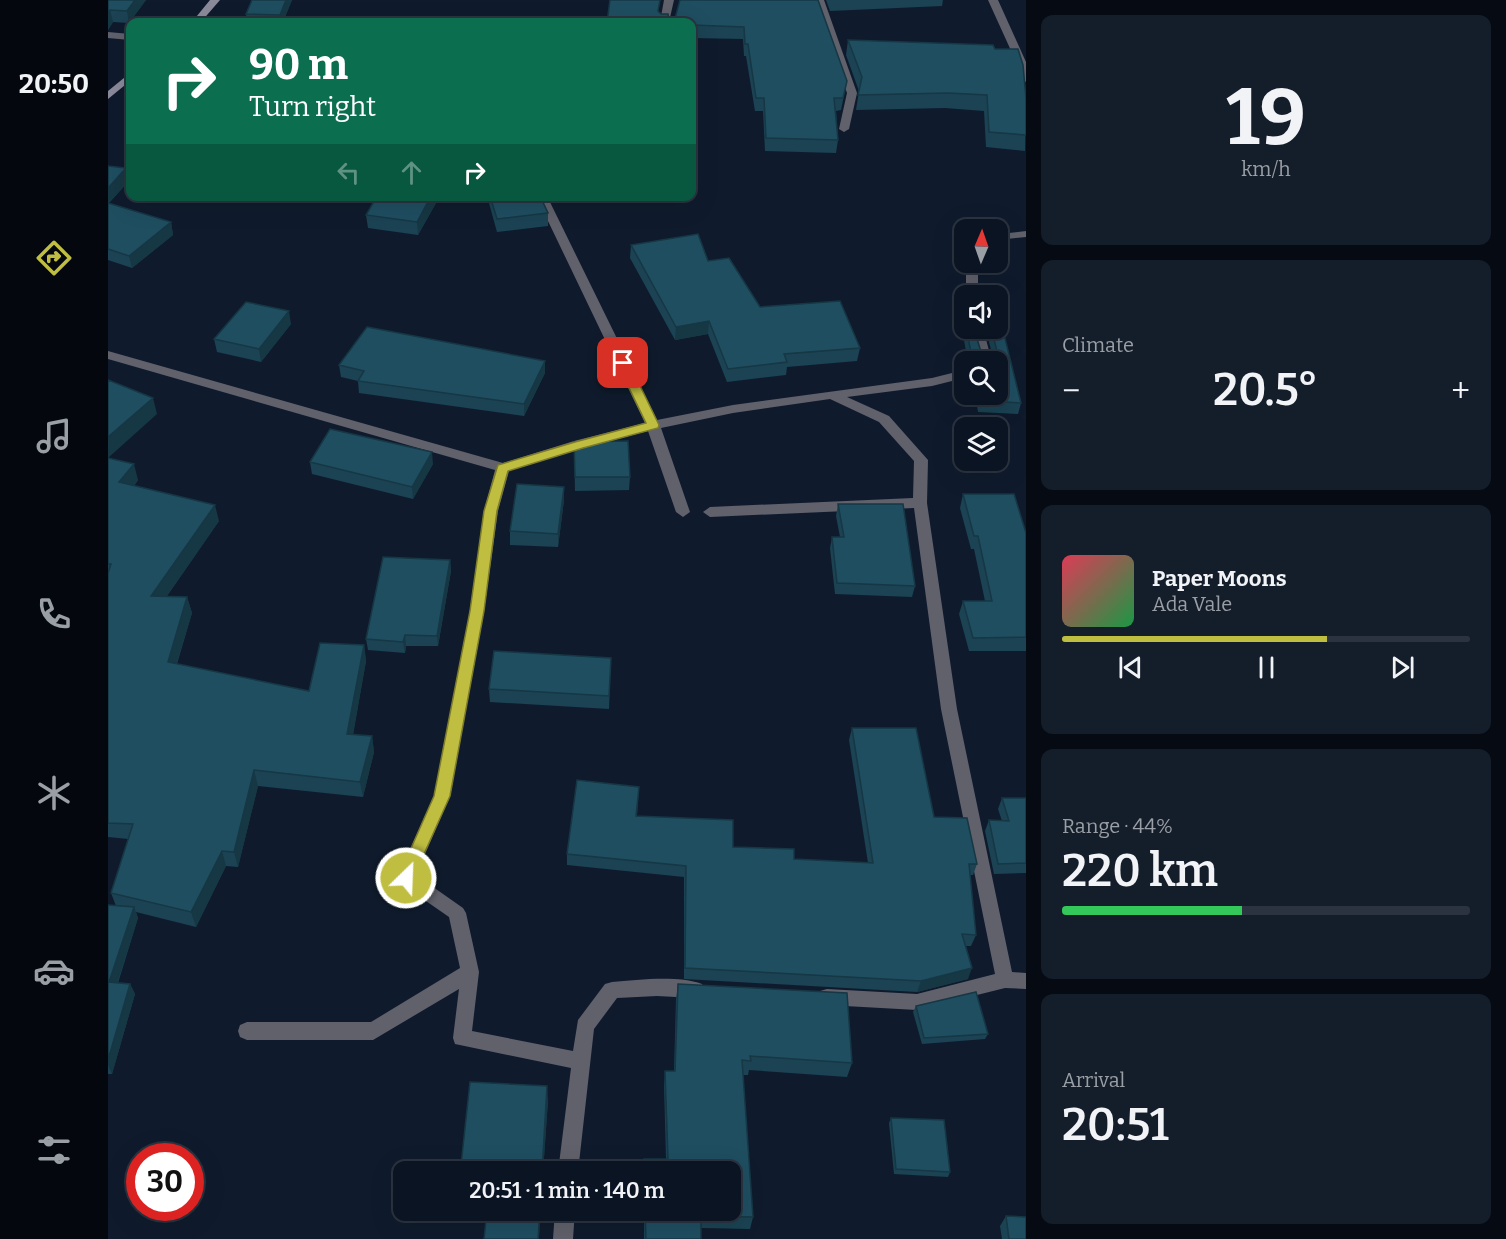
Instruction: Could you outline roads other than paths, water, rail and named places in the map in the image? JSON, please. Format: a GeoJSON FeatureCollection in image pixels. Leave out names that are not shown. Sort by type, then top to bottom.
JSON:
{"type":"FeatureCollection","features":[{"type":"Feature","properties":{"kind":"main road"},"geometry":{"type":"LineString","coordinates":[[199,18],[215,0]]}},
{"type":"Feature","properties":{"kind":"main road"},"geometry":{"type":"LineString","coordinates":[[108,96],[126,80]]}},
{"type":"Feature","properties":{"kind":"street"},"geometry":{"type":"LineString","coordinates":[[666,18],[669,0]]}},
{"type":"Feature","properties":{"kind":"street"},"geometry":{"type":"LineString","coordinates":[[819,0],[852,93],[844,129]]}},
{"type":"Feature","properties":{"kind":"street"},"geometry":{"type":"LineString","coordinates":[[993,0],[1023,66],[1026,79]]}},
{"type":"Feature","properties":{"kind":"street"},"geometry":{"type":"LineString","coordinates":[[108,35],[126,37]]}},
{"type":"Feature","properties":{"kind":"street"},"geometry":{"type":"LineString","coordinates":[[543,201],[653,425],[683,512]]}},
{"type":"Feature","properties":{"kind":"street"},"geometry":{"type":"LineString","coordinates":[[1008,236],[1026,234]]}},
{"type":"Feature","properties":{"kind":"street"},"geometry":{"type":"LineString","coordinates":[[108,355],[503,468],[579,444],[653,425],[733,409],[932,382],[954,376]]}},
{"type":"Feature","properties":{"kind":"street"},"geometry":{"type":"LineString","coordinates":[[831,395],[884,419],[921,460],[920,502],[949,709],[1005,980]]}},
{"type":"Feature","properties":{"kind":"street"},"geometry":{"type":"LineString","coordinates":[[503,468],[491,511],[477,611],[442,796],[406,878],[457,913],[470,972],[462,1038],[580,1061]]}},
{"type":"Feature","properties":{"kind":"street"},"geometry":{"type":"LineString","coordinates":[[710,512],[920,502]]}},
{"type":"Feature","properties":{"kind":"street"},"geometry":{"type":"LineString","coordinates":[[247,1031],[373,1031],[470,972]]}},
{"type":"Feature","properties":{"kind":"street"},"geometry":{"type":"LineString","coordinates":[[810,996],[917,1002],[1005,980],[1026,981]]}},
{"type":"Feature","properties":{"kind":"street"},"geometry":{"type":"LineString","coordinates":[[569,1161],[585,1026],[612,990],[657,988],[716,991]]}},
{"type":"Feature","properties":{"kind":"street"},"geometry":{"type":"LineString","coordinates":[[563,1239],[564,1221]]}}]}
